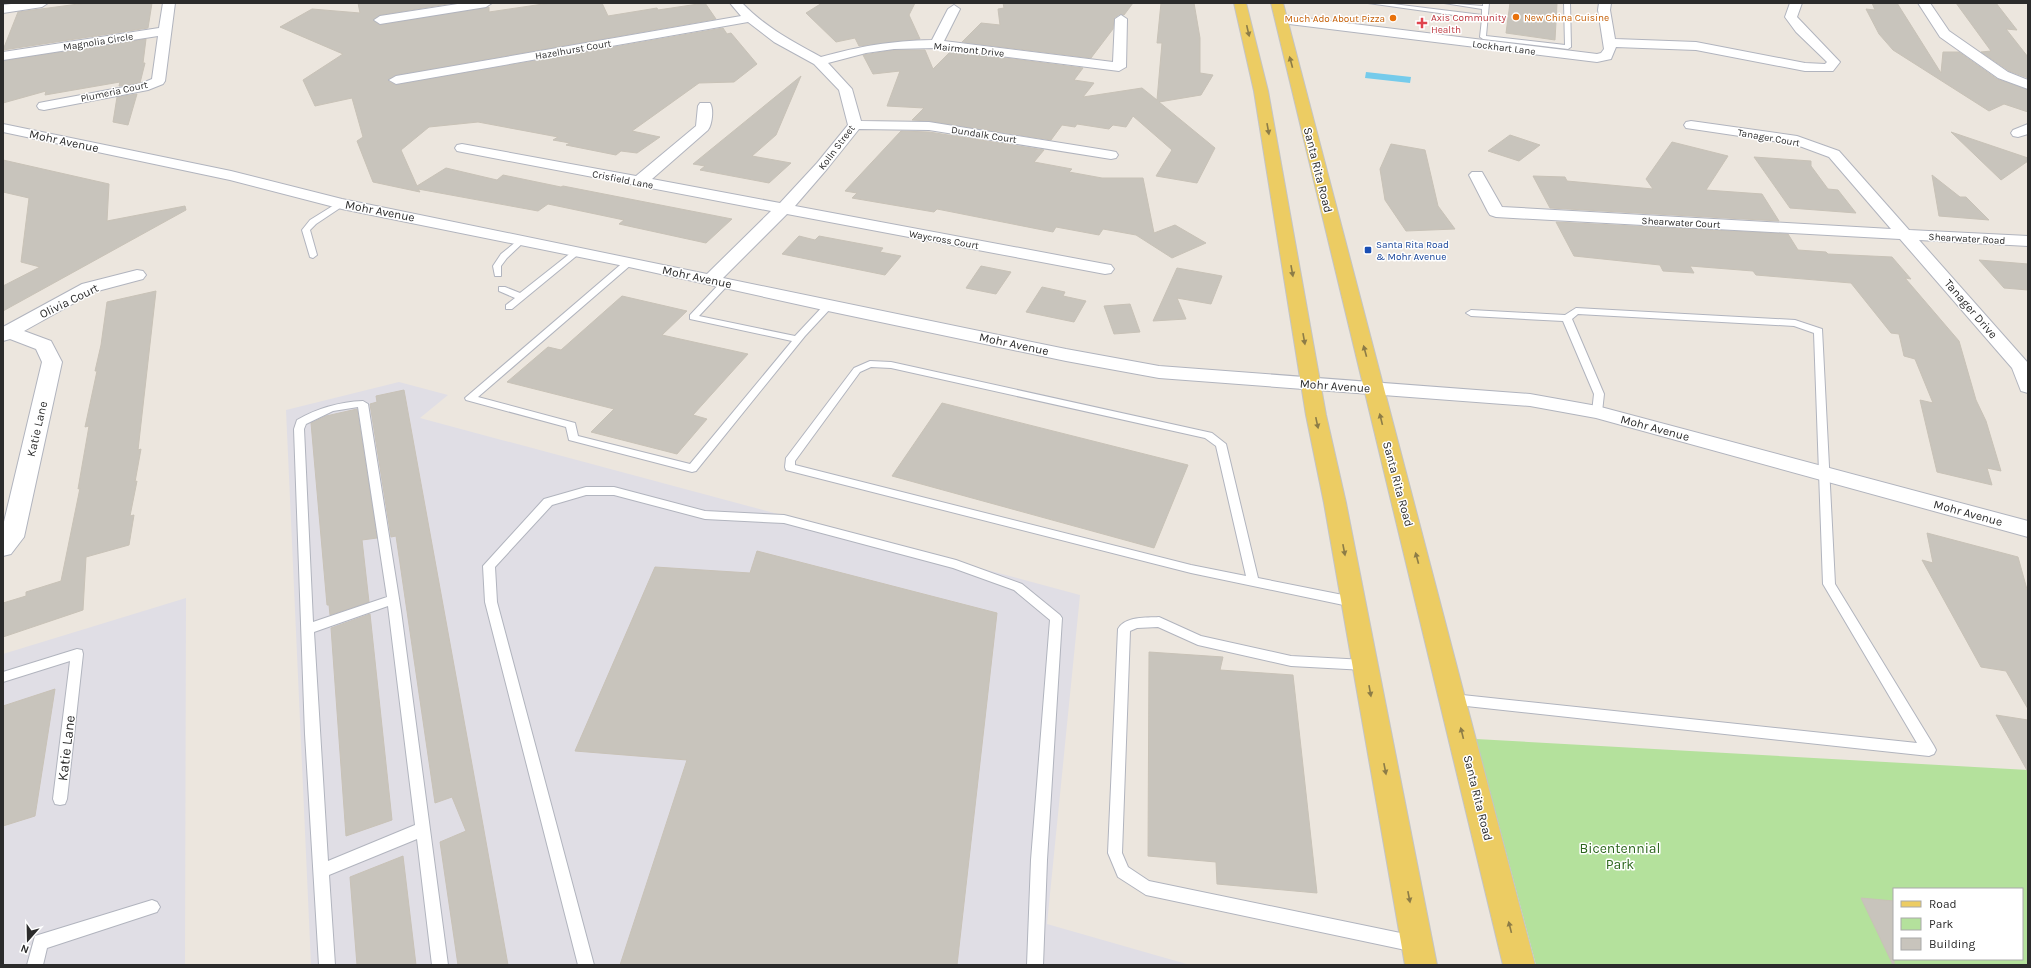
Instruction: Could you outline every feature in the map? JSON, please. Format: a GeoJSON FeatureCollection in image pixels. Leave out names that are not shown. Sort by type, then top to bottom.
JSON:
{"type":"FeatureCollection","features":[{"type":"Feature","properties":{"kind":"main road","name":"Santa Rita Road"},"geometry":{"type":"LineString","coordinates":[[1240,3],[1280,91],[1374,388],[1520,965]]}},
{"type":"Feature","properties":{"kind":"main road"},"geometry":{"type":"LineString","coordinates":[[1265,3],[1279,11]]}},
{"type":"Feature","properties":{"kind":"main road","name":"Santa Rita Road"},"geometry":{"type":"LineString","coordinates":[[1279,11],[1280,91],[1311,384],[1366,665],[1419,955]]}},
{"type":"Feature","properties":{"kind":"street"},"geometry":{"type":"LineString","coordinates":[[3,8],[42,3]]}},
{"type":"Feature","properties":{"kind":"street"},"geometry":{"type":"LineString","coordinates":[[166,30],[169,3]]}},
{"type":"Feature","properties":{"kind":"street"},"geometry":{"type":"LineString","coordinates":[[380,20],[486,3]]}},
{"type":"Feature","properties":{"kind":"street","name":"Kolln Street"},"geometry":{"type":"LineString","coordinates":[[718,281],[828,161],[856,125],[845,89],[819,61],[778,39],[750,18],[736,3]]}},
{"type":"Feature","properties":{"kind":"street"},"geometry":{"type":"LineString","coordinates":[[1605,3],[1604,10],[1609,43],[1696,46],[1805,68],[1828,68],[1834,62],[1798,29],[1791,17],[1796,3]]}},
{"type":"Feature","properties":{"kind":"street"},"geometry":{"type":"LineString","coordinates":[[1924,3],[1944,34],[2002,75],[2028,85]]}},
{"type":"Feature","properties":{"kind":"street"},"geometry":{"type":"LineString","coordinates":[[936,44],[954,9]]}},
{"type":"Feature","properties":{"kind":"street","name":"Lockhart Lane"},"geometry":{"type":"LineString","coordinates":[[1279,11],[1585,57],[1598,58],[1606,56],[1610,49],[1609,43]]}},
{"type":"Feature","properties":{"kind":"street","name":"Hazelhurst Court"},"geometry":{"type":"LineString","coordinates":[[396,80],[750,18]]}},
{"type":"Feature","properties":{"kind":"street","name":"Mairmont Drive"},"geometry":{"type":"LineString","coordinates":[[819,61],[894,45],[936,44],[1119,67],[1121,19]]}},
{"type":"Feature","properties":{"kind":"street","name":"Magnolia Circle"},"geometry":{"type":"LineString","coordinates":[[3,56],[166,30]]}},
{"type":"Feature","properties":{"kind":"street","name":"Plumeria Court"},"geometry":{"type":"LineString","coordinates":[[44,106],[143,87],[158,81],[166,30]]}},
{"type":"Feature","properties":{"kind":"street"},"geometry":{"type":"LineString","coordinates":[[639,182],[703,127],[705,106]]}},
{"type":"Feature","properties":{"kind":"street","name":"Dundalk Court"},"geometry":{"type":"LineString","coordinates":[[856,125],[929,126],[1111,154]]}},
{"type":"Feature","properties":{"kind":"street","name":"Tanager Court"},"geometry":{"type":"LineString","coordinates":[[1691,125],[1796,140],[1834,154],[1907,235]]}},
{"type":"Feature","properties":{"kind":"street","name":"Mohr Avenue"},"geometry":{"type":"LineString","coordinates":[[3,128],[232,176],[342,204],[577,251],[828,306],[1066,355],[1159,372],[1207,377],[1530,400],[1597,412],[2028,529]]}},
{"type":"Feature","properties":{"kind":"street","name":"Crisfield Lane"},"geometry":{"type":"LineString","coordinates":[[462,148],[784,209]]}},
{"type":"Feature","properties":{"kind":"street","name":"Shearwater Court"},"geometry":{"type":"LineString","coordinates":[[1477,176],[1496,212],[1907,235]]}},
{"type":"Feature","properties":{"kind":"street","name":"Waycross Court"},"geometry":{"type":"LineString","coordinates":[[784,209],[1105,269]]}},
{"type":"Feature","properties":{"kind":"street","name":"Shearwater Road"},"geometry":{"type":"LineString","coordinates":[[1907,235],[2028,241]]}},
{"type":"Feature","properties":{"kind":"street","name":"Tanager Drive"},"geometry":{"type":"LineString","coordinates":[[1907,235],[2024,367],[2028,386]]}},
{"type":"Feature","properties":{"kind":"street","name":"Olivia Court"},"geometry":{"type":"LineString","coordinates":[[6,333],[88,288],[137,275]]}},
{"type":"Feature","properties":{"kind":"street","name":"Katie Lane"},"geometry":{"type":"LineString","coordinates":[[3,548],[12,537],[52,362],[44,346],[6,333]]}},
{"type":"Feature","properties":{"kind":"lane"},"geometry":{"type":"LineString","coordinates":[[1370,3],[1484,17]]}},
{"type":"Feature","properties":{"kind":"lane"},"geometry":{"type":"LineString","coordinates":[[1447,3],[1485,5],[1482,36],[1568,47],[1566,3]]}},
{"type":"Feature","properties":{"kind":"lane"},"geometry":{"type":"LineString","coordinates":[[313,254],[306,230],[314,222],[342,204]]}},
{"type":"Feature","properties":{"kind":"lane"},"geometry":{"type":"LineString","coordinates":[[498,274],[497,266],[504,256],[522,240]]}},
{"type":"Feature","properties":{"kind":"lane"},"geometry":{"type":"LineString","coordinates":[[509,307],[577,251]]}},
{"type":"Feature","properties":{"kind":"lane"},"geometry":{"type":"LineString","coordinates":[[629,262],[470,398],[571,425],[573,438],[692,468],[797,339],[828,306]]}},
{"type":"Feature","properties":{"kind":"lane"},"geometry":{"type":"LineString","coordinates":[[718,281],[694,317],[797,339]]}},
{"type":"Feature","properties":{"kind":"lane"},"geometry":{"type":"LineString","coordinates":[[502,289],[521,297]]}},
{"type":"Feature","properties":{"kind":"lane"},"geometry":{"type":"LineString","coordinates":[[1453,700],[1929,750],[1829,584],[1819,331],[1795,323],[1583,311],[1576,311],[1567,318],[1471,312]]}},
{"type":"Feature","properties":{"kind":"lane"},"geometry":{"type":"LineString","coordinates":[[1567,318],[1599,394],[1597,412]]}},
{"type":"Feature","properties":{"kind":"lane"},"geometry":{"type":"LineString","coordinates":[[1253,582],[1221,444],[1208,435],[891,364],[870,364],[857,370],[790,461],[790,467],[1191,569],[1253,582],[1353,602]]}},
{"type":"Feature","properties":{"kind":"lane"},"geometry":{"type":"LineString","coordinates":[[327,965],[312,734],[299,429],[301,422],[314,414],[346,404],[362,404],[393,600],[440,965]]}},
{"type":"Feature","properties":{"kind":"lane"},"geometry":{"type":"LineString","coordinates":[[586,965],[491,602],[489,566],[548,502],[586,491],[614,491],[705,515],[784,519],[956,564],[1018,587],[1056,618],[1039,860],[1035,965]]}},
{"type":"Feature","properties":{"kind":"lane"},"geometry":{"type":"LineString","coordinates":[[308,629],[393,600]]}},
{"type":"Feature","properties":{"kind":"lane"},"geometry":{"type":"LineString","coordinates":[[1366,665],[1291,661],[1198,640],[1159,622],[1135,623],[1124,629],[1115,853],[1124,872],[1146,888],[1419,955]]}},
{"type":"Feature","properties":{"kind":"lane","name":"Katie Lane"},"geometry":{"type":"LineString","coordinates":[[3,677],[77,654],[60,799]]}},
{"type":"Feature","properties":{"kind":"lane"},"geometry":{"type":"LineString","coordinates":[[321,871],[423,829]]}},
{"type":"Feature","properties":{"kind":"lane"},"geometry":{"type":"LineString","coordinates":[[34,965],[41,942],[152,907]]}},
{"type":"Feature","properties":{"kind":"shaded area"},"geometry":{"type":"Polygon","coordinates":[[[399,382],[448,395],[420,418],[1080,595],[1047,924],[1190,965],[311,965],[286,410],[399,382]]]}},
{"type":"Feature","properties":{"kind":"shaded area"},"geometry":{"type":"Polygon","coordinates":[[[186,598],[185,965],[3,965],[3,654],[186,598]]]}},
{"type":"Feature","properties":{"kind":"green space","name":"Bicentennial Park"},"geometry":{"type":"Polygon","coordinates":[[[1476,739],[2028,770],[2028,965],[1536,965],[1476,739]]]}},
{"type":"Feature","properties":{"kind":"water"},"geometry":{"type":"Polygon","coordinates":[[[1366,72],[1411,77],[1410,83],[1365,78],[1366,72]]]}},
{"type":"Feature","properties":{"kind":"building"},"geometry":{"type":"Polygon","coordinates":[[[86,3],[152,3],[148,28],[3,50],[18,12],[86,3]]]}},
{"type":"Feature","properties":{"kind":"building"},"geometry":{"type":"Polygon","coordinates":[[[358,3],[454,3],[380,15],[373,20],[380,25],[489,7],[489,12],[550,3],[602,3],[608,16],[657,8],[658,10],[705,3],[716,19],[396,75],[388,81],[396,85],[723,28],[727,34],[731,33],[757,64],[734,82],[699,83],[632,131],[660,137],[637,153],[621,151],[616,155],[566,145],[570,143],[553,140],[558,137],[478,122],[429,127],[401,150],[417,186],[446,168],[497,180],[503,175],[732,219],[706,243],[619,224],[624,220],[548,204],[538,211],[418,189],[420,192],[373,182],[357,141],[363,137],[352,98],[315,106],[303,80],[343,54],[280,27],[312,9],[360,13],[358,3]]]}},
{"type":"Feature","properties":{"kind":"building"},"geometry":{"type":"Polygon","coordinates":[[[822,3],[915,3],[909,15],[920,39],[859,46],[855,38],[836,42],[806,13],[822,3]]]}},
{"type":"Feature","properties":{"kind":"building"},"geometry":{"type":"Polygon","coordinates":[[[1003,3],[1133,3],[1124,15],[1120,14],[1114,18],[1113,29],[1091,58],[962,42],[981,23],[1000,25],[998,9],[1004,8],[1003,3]]]}},
{"type":"Feature","properties":{"kind":"building"},"geometry":{"type":"Polygon","coordinates":[[[1161,3],[1194,3],[1200,38],[1200,73],[1213,75],[1201,95],[1159,102],[1215,148],[1197,183],[1156,176],[1172,150],[1133,116],[1126,127],[1113,125],[1109,129],[1077,124],[1075,127],[1062,125],[1051,140],[929,121],[912,120],[924,108],[887,106],[900,71],[873,74],[863,55],[894,50],[925,50],[933,69],[951,51],[1083,68],[1074,80],[1094,83],[1083,97],[1142,88],[1157,100],[1162,43],[1157,43],[1161,3]]]}},
{"type":"Feature","properties":{"kind":"building"},"geometry":{"type":"Polygon","coordinates":[[[1510,3],[1557,3],[1555,40],[1506,33],[1510,3]]]}},
{"type":"Feature","properties":{"kind":"building"},"geometry":{"type":"Polygon","coordinates":[[[1872,3],[1897,3],[1941,73],[1943,52],[1959,52],[1997,79],[2028,90],[2028,112],[2004,104],[1989,111],[1893,50],[1879,34],[1866,9],[1875,10],[1872,3]]]}},
{"type":"Feature","properties":{"kind":"building"},"geometry":{"type":"Polygon","coordinates":[[[1956,3],[1996,3],[2017,30],[2006,29],[2028,57],[2028,78],[2009,71],[1981,52],[1991,51],[1956,3]]]}},
{"type":"Feature","properties":{"kind":"building"},"geometry":{"type":"Polygon","coordinates":[[[146,39],[143,63],[145,63],[140,83],[119,86],[120,82],[45,95],[46,91],[3,103],[3,61],[146,39]]]}},
{"type":"Feature","properties":{"kind":"building"},"geometry":{"type":"Polygon","coordinates":[[[801,76],[776,135],[752,156],[791,163],[769,183],[700,170],[705,166],[693,164],[801,76]]]}},
{"type":"Feature","properties":{"kind":"building"},"geometry":{"type":"Polygon","coordinates":[[[137,94],[128,125],[113,122],[117,97],[137,94]]]}},
{"type":"Feature","properties":{"kind":"building"},"geometry":{"type":"Polygon","coordinates":[[[901,131],[929,132],[1044,150],[1034,162],[1072,169],[1069,172],[1102,178],[1143,178],[1154,233],[1175,225],[1206,243],[1172,258],[1136,235],[1103,229],[1099,235],[1056,227],[1053,232],[937,209],[934,212],[852,198],[857,193],[845,191],[901,131]]]}},
{"type":"Feature","properties":{"kind":"building"},"geometry":{"type":"Polygon","coordinates":[[[1951,132],[2028,158],[2028,161],[2001,180],[1951,132]]]}},
{"type":"Feature","properties":{"kind":"building"},"geometry":{"type":"Polygon","coordinates":[[[1510,135],[1540,145],[1519,161],[1488,151],[1510,135]]]}},
{"type":"Feature","properties":{"kind":"building"},"geometry":{"type":"Polygon","coordinates":[[[1672,142],[1728,156],[1706,190],[1762,194],[1779,221],[1550,208],[1533,176],[1565,177],[1567,181],[1653,189],[1646,179],[1672,142]]]}},
{"type":"Feature","properties":{"kind":"building"},"geometry":{"type":"Polygon","coordinates":[[[1391,144],[1425,150],[1438,206],[1455,229],[1406,231],[1385,200],[1380,169],[1391,144]]]}},
{"type":"Feature","properties":{"kind":"building"},"geometry":{"type":"Polygon","coordinates":[[[1754,157],[1811,161],[1811,166],[1828,189],[1838,190],[1856,213],[1790,208],[1754,157]]]}},
{"type":"Feature","properties":{"kind":"building"},"geometry":{"type":"Polygon","coordinates":[[[3,160],[109,184],[107,221],[185,206],[186,210],[3,311],[3,286],[40,267],[21,262],[29,198],[3,192],[3,160]]]}},
{"type":"Feature","properties":{"kind":"building"},"geometry":{"type":"Polygon","coordinates":[[[1932,175],[1960,197],[1966,197],[1989,220],[1939,216],[1932,175]]]}},
{"type":"Feature","properties":{"kind":"building"},"geometry":{"type":"Polygon","coordinates":[[[1556,222],[1788,234],[1798,250],[1826,252],[1828,254],[1892,257],[1911,279],[1905,278],[1959,341],[1976,400],[1986,421],[2001,471],[1987,468],[1992,485],[1937,472],[1920,400],[1933,403],[1915,359],[1904,356],[1899,334],[1891,333],[1851,283],[1756,275],[1753,271],[1690,266],[1694,273],[1663,271],[1660,265],[1574,256],[1556,222]]]}},
{"type":"Feature","properties":{"kind":"building"},"geometry":{"type":"Polygon","coordinates":[[[799,236],[815,240],[819,236],[883,248],[880,252],[901,256],[885,275],[782,254],[799,236]]]}},
{"type":"Feature","properties":{"kind":"building"},"geometry":{"type":"Polygon","coordinates":[[[1979,260],[2028,264],[2028,290],[2004,288],[1979,260]]]}},
{"type":"Feature","properties":{"kind":"building"},"geometry":{"type":"Polygon","coordinates":[[[981,266],[1011,272],[996,294],[966,288],[981,266]]]}},
{"type":"Feature","properties":{"kind":"building"},"geometry":{"type":"Polygon","coordinates":[[[1177,268],[1222,276],[1211,304],[1177,298],[1186,319],[1153,321],[1177,268]]]}},
{"type":"Feature","properties":{"kind":"building"},"geometry":{"type":"Polygon","coordinates":[[[1042,287],[1065,292],[1063,296],[1086,301],[1074,322],[1026,312],[1042,287]]]}},
{"type":"Feature","properties":{"kind":"building"},"geometry":{"type":"Polygon","coordinates":[[[156,291],[138,450],[141,449],[135,482],[137,481],[130,516],[134,515],[129,545],[86,557],[83,610],[3,637],[3,603],[26,596],[26,592],[61,581],[80,488],[78,489],[89,426],[85,427],[97,371],[95,371],[101,345],[107,302],[156,291]]]}},
{"type":"Feature","properties":{"kind":"building"},"geometry":{"type":"Polygon","coordinates":[[[622,296],[687,311],[662,335],[748,354],[693,415],[707,419],[677,454],[591,432],[614,409],[507,382],[548,347],[561,350],[622,296]]]}},
{"type":"Feature","properties":{"kind":"building"},"geometry":{"type":"Polygon","coordinates":[[[1130,304],[1140,332],[1114,334],[1104,306],[1130,304]]]}},
{"type":"Feature","properties":{"kind":"building"},"geometry":{"type":"Polygon","coordinates":[[[404,390],[508,965],[458,965],[440,842],[466,831],[452,797],[435,803],[396,536],[391,537],[370,404],[377,402],[376,396],[404,390]]]}},
{"type":"Feature","properties":{"kind":"building"},"geometry":{"type":"Polygon","coordinates":[[[942,403],[1188,465],[1154,548],[892,476],[942,403]]]}},
{"type":"Feature","properties":{"kind":"building"},"geometry":{"type":"Polygon","coordinates":[[[357,409],[377,538],[362,540],[369,602],[330,615],[329,605],[327,605],[311,423],[326,416],[357,409]]]}},
{"type":"Feature","properties":{"kind":"building"},"geometry":{"type":"Polygon","coordinates":[[[1927,533],[2018,557],[2028,593],[2028,709],[2006,671],[1981,667],[1922,560],[1933,563],[1927,533]]]}},
{"type":"Feature","properties":{"kind":"building"},"geometry":{"type":"Polygon","coordinates":[[[757,551],[997,613],[957,965],[620,965],[687,760],[575,751],[655,567],[750,573],[757,551]]]}},
{"type":"Feature","properties":{"kind":"building"},"geometry":{"type":"Polygon","coordinates":[[[370,614],[392,820],[346,836],[331,628],[370,614]]]}},
{"type":"Feature","properties":{"kind":"building"},"geometry":{"type":"Polygon","coordinates":[[[1149,652],[1223,657],[1220,670],[1293,675],[1317,893],[1217,884],[1216,862],[1148,856],[1149,652]]]}},
{"type":"Feature","properties":{"kind":"building"},"geometry":{"type":"Polygon","coordinates":[[[55,689],[35,816],[3,826],[3,706],[55,689]]]}},
{"type":"Feature","properties":{"kind":"building"},"geometry":{"type":"Polygon","coordinates":[[[1996,715],[2028,720],[2028,772],[1996,715]]]}},
{"type":"Feature","properties":{"kind":"building"},"geometry":{"type":"Polygon","coordinates":[[[403,856],[416,965],[357,965],[350,877],[403,856]]]}},
{"type":"Feature","properties":{"kind":"building"},"geometry":{"type":"Polygon","coordinates":[[[1861,898],[1893,901],[1893,965],[1861,898]]]}},
{"type":"Feature","properties":{"kind":"place","name":"New China Cuisine"},"geometry":{"type":"Point","coordinates":[1516,17]}},
{"type":"Feature","properties":{"kind":"place","name":"Much Ado About Pizza"},"geometry":{"type":"Point","coordinates":[1393,18]}},
{"type":"Feature","properties":{"kind":"place","name":"Axis Community Health"},"geometry":{"type":"Point","coordinates":[1422,23]}},
{"type":"Feature","properties":{"kind":"place","name":"Santa Rita Road & Mohr Avenue"},"geometry":{"type":"Point","coordinates":[1368,250]}}]}
